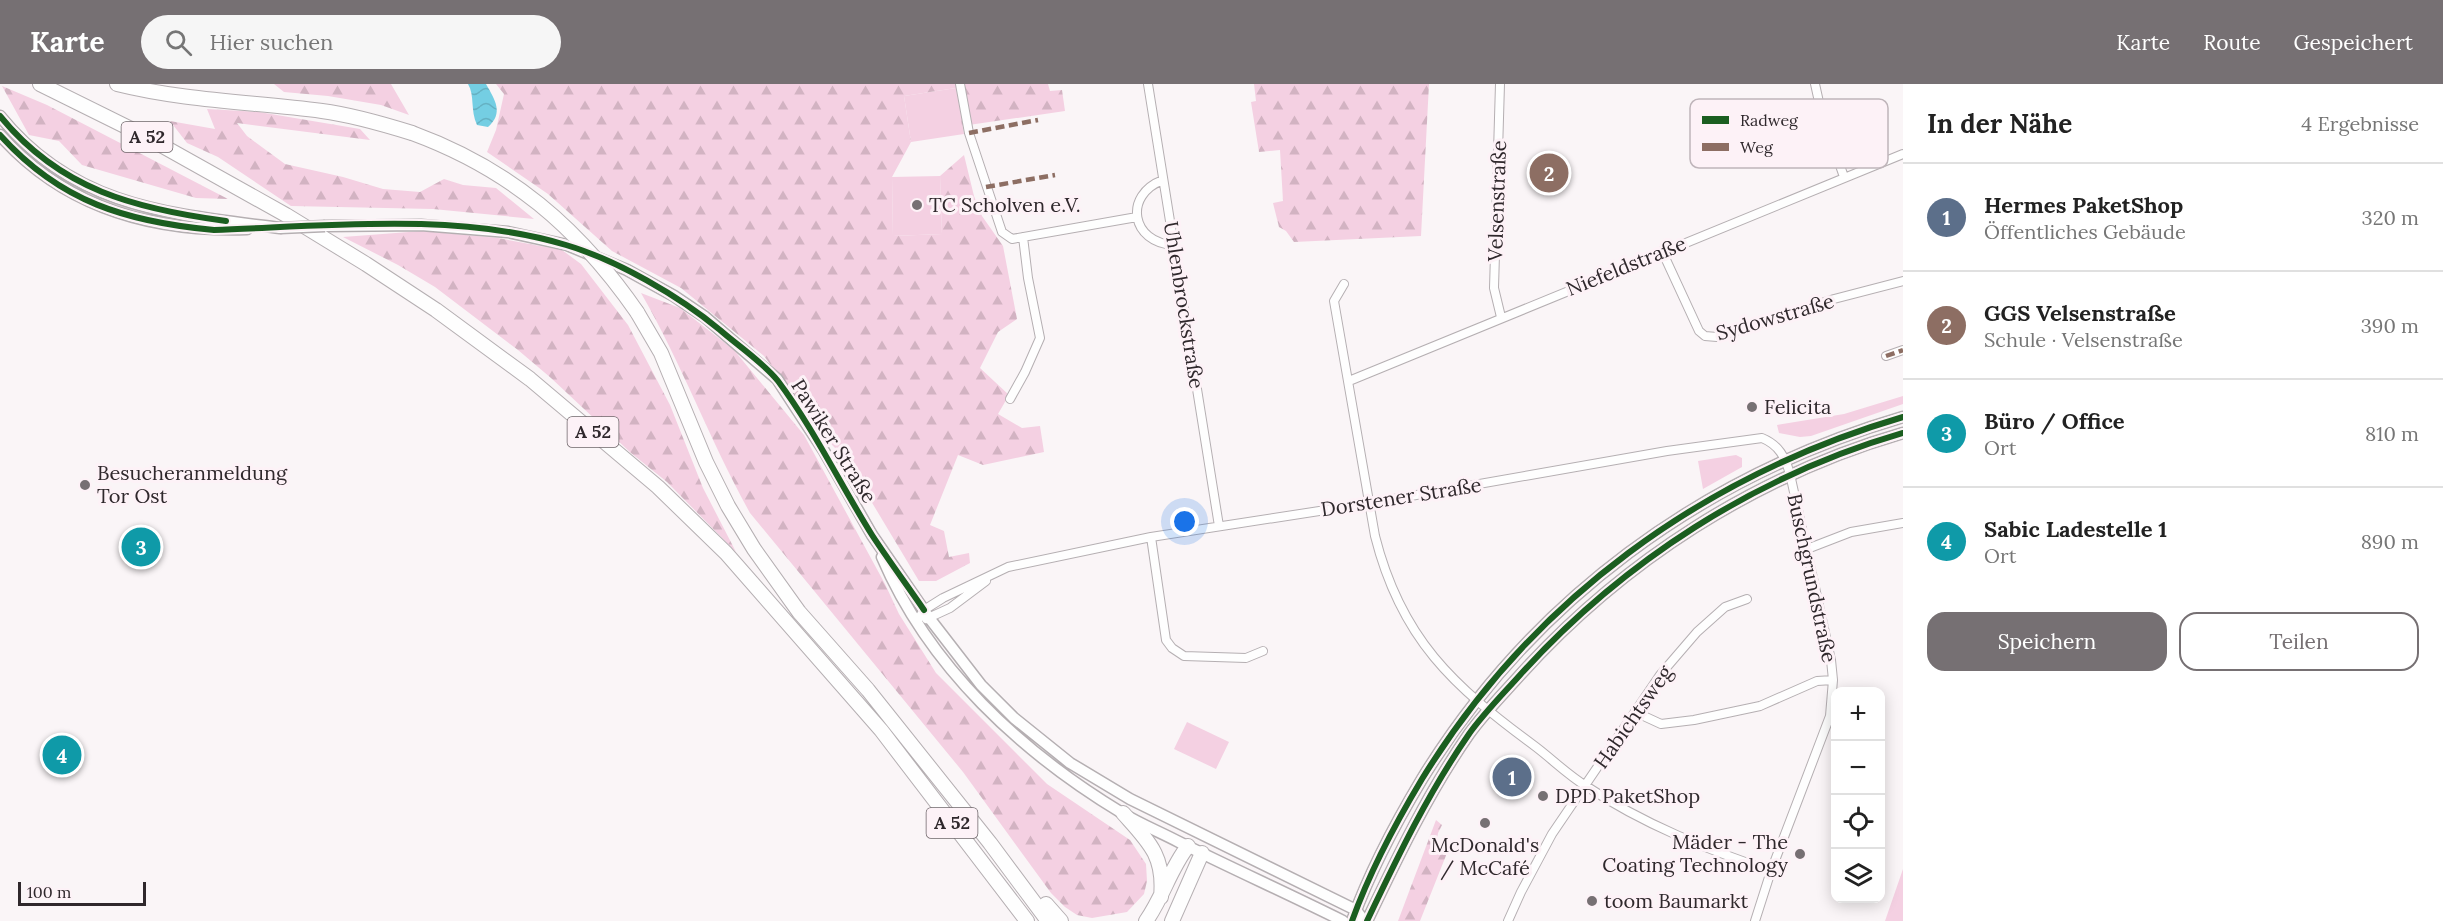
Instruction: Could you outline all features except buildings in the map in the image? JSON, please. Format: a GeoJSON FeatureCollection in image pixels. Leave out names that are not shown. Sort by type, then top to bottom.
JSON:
{"type":"FeatureCollection","features":[{"type":"Feature","properties":{"kind":"highway","name":"A 52"},"geometry":{"type":"LineString","coordinates":[[40,84],[143,135],[306,227],[436,310],[539,386],[658,487],[726,553],[880,730],[1025,919]]}},
{"type":"Feature","properties":{"kind":"highway","name":"A 52"},"geometry":{"type":"LineString","coordinates":[[117,84],[182,97],[324,112],[412,133],[469,156],[540,203],[571,230],[604,266],[637,312],[661,353],[706,462],[723,497],[754,549],[799,612],[868,690],[990,843],[1048,921]]}},
{"type":"Feature","properties":{"kind":"highway"},"geometry":{"type":"LineString","coordinates":[[1123,813],[1148,841],[1158,857],[1162,871],[1161,897]]}},
{"type":"Feature","properties":{"kind":"highway"},"geometry":{"type":"LineString","coordinates":[[990,843],[1014,863],[1061,921]]}},
{"type":"Feature","properties":{"kind":"highway"},"geometry":{"type":"LineString","coordinates":[[1146,921],[1161,897],[1177,860],[1188,846]]}},
{"type":"Feature","properties":{"kind":"highway"},"geometry":{"type":"LineString","coordinates":[[1172,921],[1202,854]]}},
{"type":"Feature","properties":{"kind":"street"},"geometry":{"type":"LineString","coordinates":[[960,84],[969,133],[1002,232],[1012,239],[1137,218]]}},
{"type":"Feature","properties":{"kind":"street","name":"Uhlenbrockstraße"},"geometry":{"type":"LineString","coordinates":[[1148,84],[1219,526]]}},
{"type":"Feature","properties":{"kind":"street","name":"Velsenstraße"},"geometry":{"type":"LineString","coordinates":[[1500,84],[1494,288],[1502,317]]}},
{"type":"Feature","properties":{"kind":"street"},"geometry":{"type":"LineString","coordinates":[[1815,84],[1818,99]]}},
{"type":"Feature","properties":{"kind":"street","name":"Pawiker Straße"},"geometry":{"type":"LineString","coordinates":[[0,116],[19,140],[51,166],[83,185],[124,202],[182,215],[280,228]]}},
{"type":"Feature","properties":{"kind":"street","name":"Pawiker Straße"},"geometry":{"type":"LineString","coordinates":[[0,135],[42,176],[79,197],[119,214],[184,227],[214,230],[421,225],[508,232],[567,245],[627,270],[674,296],[705,317],[777,379],[824,451],[872,535],[927,614],[981,685],[1014,718],[1070,763],[1130,799],[1356,910],[1365,921]]}},
{"type":"Feature","properties":{"kind":"street","name":"Niefeldstraße"},"geometry":{"type":"LineString","coordinates":[[1888,160],[1903,154]]}},
{"type":"Feature","properties":{"kind":"street"},"geometry":{"type":"LineString","coordinates":[[1841,168],[1844,177]]}},
{"type":"Feature","properties":{"kind":"street","name":"Niefeldstraße"},"geometry":{"type":"LineString","coordinates":[[1349,381],[1867,168]]}},
{"type":"Feature","properties":{"kind":"street"},"geometry":{"type":"LineString","coordinates":[[1163,180],[1146,189],[1140,198],[1137,218],[1141,230],[1150,239],[1161,244],[1174,245]]}},
{"type":"Feature","properties":{"kind":"street"},"geometry":{"type":"LineString","coordinates":[[1010,399],[1040,338],[1028,278],[1023,237]]}},
{"type":"Feature","properties":{"kind":"street","name":"Sydowstraße"},"geometry":{"type":"LineString","coordinates":[[1662,251],[1699,331],[1705,336],[1717,337],[1834,299],[1903,281]]}},
{"type":"Feature","properties":{"kind":"street"},"geometry":{"type":"LineString","coordinates":[[1344,284],[1334,301],[1375,536],[1381,559],[1406,618],[1430,655],[1488,712],[1584,786],[1637,817],[1690,842],[1771,871]]}},
{"type":"Feature","properties":{"kind":"street"},"geometry":{"type":"LineString","coordinates":[[1886,356],[1903,350]]}},
{"type":"Feature","properties":{"kind":"street"},"geometry":{"type":"LineString","coordinates":[[1352,921],[1363,890],[1396,823],[1442,748],[1492,681],[1562,607],[1624,555],[1720,493],[1786,459],[1903,417]]}},
{"type":"Feature","properties":{"kind":"street"},"geometry":{"type":"LineString","coordinates":[[1365,921],[1422,809],[1471,731],[1538,654],[1566,626],[1635,567],[1683,533],[1790,474],[1869,443],[1903,433]]}},
{"type":"Feature","properties":{"kind":"street","name":"Dorstener Straße"},"geometry":{"type":"LineString","coordinates":[[917,621],[969,584],[1008,567],[1151,537],[1371,503],[1748,439],[1762,438],[1775,444],[1786,459]]}},
{"type":"Feature","properties":{"kind":"street"},"geometry":{"type":"LineString","coordinates":[[1786,459],[1790,474]]}},
{"type":"Feature","properties":{"kind":"street","name":"Buschgrundstraße"},"geometry":{"type":"LineString","coordinates":[[1755,921],[1771,871],[1827,725],[1833,700],[1833,680],[1790,474]]}},
{"type":"Feature","properties":{"kind":"street"},"geometry":{"type":"LineString","coordinates":[[1807,549],[1851,532],[1903,523]]}},
{"type":"Feature","properties":{"kind":"street","name":"Pawiker Straße"},"geometry":{"type":"LineString","coordinates":[[872,535],[888,570],[917,621],[939,653],[960,679],[1022,743],[1063,774],[1123,813],[1202,854],[1343,921]]}},
{"type":"Feature","properties":{"kind":"street"},"geometry":{"type":"LineString","coordinates":[[1151,537],[1166,640],[1172,648],[1184,656],[1202,657],[1246,658],[1263,651]]}},
{"type":"Feature","properties":{"kind":"street","name":"Dorstener Straße"},"geometry":{"type":"LineString","coordinates":[[927,614],[950,608],[975,588],[1008,567]]}},
{"type":"Feature","properties":{"kind":"street","name":"Habichtsweg"},"geometry":{"type":"LineString","coordinates":[[1508,921],[1536,863],[1584,786],[1660,675],[1697,632],[1725,607],[1747,599]]}},
{"type":"Feature","properties":{"kind":"street"},"geometry":{"type":"LineString","coordinates":[[1635,712],[1661,724],[1694,720],[1760,706],[1817,681],[1833,680]]}},
{"type":"Feature","properties":{"kind":"street"},"geometry":{"type":"LineString","coordinates":[[1188,846],[1202,836]]}},
{"type":"Feature","properties":{"kind":"street"},"geometry":{"type":"LineString","coordinates":[[1202,836],[1202,854]]}},
{"type":"Feature","properties":{"kind":"green space"},"geometry":{"type":"Polygon","coordinates":[[[274,84],[391,84],[409,115],[381,105],[328,96],[284,92],[274,84]]]}},
{"type":"Feature","properties":{"kind":"green space"},"geometry":{"type":"Polygon","coordinates":[[[496,84],[1048,84],[1050,91],[1062,90],[1065,111],[962,126],[956,88],[904,96],[911,142],[892,177],[893,236],[942,234],[940,176],[964,155],[974,196],[982,216],[1003,246],[1017,319],[998,332],[980,368],[1009,395],[998,414],[1022,428],[1040,426],[1044,452],[983,465],[958,455],[930,525],[944,531],[949,557],[969,553],[970,563],[936,581],[919,581],[847,461],[824,436],[764,356],[681,288],[612,251],[548,194],[487,152],[496,130],[504,94],[496,84]]]}},
{"type":"Feature","properties":{"kind":"green space"},"geometry":{"type":"Polygon","coordinates":[[[1254,84],[1429,84],[1421,236],[1294,242],[1286,231],[1279,227],[1273,203],[1283,201],[1280,150],[1259,152],[1251,102],[1256,101],[1254,84]]]}},
{"type":"Feature","properties":{"kind":"green space"},"geometry":{"type":"Polygon","coordinates":[[[2,86],[47,105],[228,199],[196,198],[82,165],[59,141],[29,135],[2,86]]]}},
{"type":"Feature","properties":{"kind":"green space","name":"TC Scholven e.V."},"geometry":{"type":"Polygon","coordinates":[[[956,88],[964,134],[911,142],[904,96],[956,88]]]}},
{"type":"Feature","properties":{"kind":"green space"},"geometry":{"type":"Polygon","coordinates":[[[207,109],[259,112],[360,129],[370,140],[237,123],[247,136],[285,164],[383,189],[420,192],[444,179],[463,185],[496,188],[534,219],[433,209],[291,206],[218,157],[187,143],[170,121],[215,129],[207,109]]]}},
{"type":"Feature","properties":{"kind":"green space","name":"TC Scholven e.V."},"geometry":{"type":"Polygon","coordinates":[[[940,176],[942,234],[893,236],[892,177],[940,176]]]}},
{"type":"Feature","properties":{"kind":"green space"},"geometry":{"type":"Polygon","coordinates":[[[422,231],[498,238],[562,250],[581,264],[628,325],[670,405],[703,488],[736,552],[667,482],[631,453],[518,350],[435,287],[343,237],[422,231]]]}},
{"type":"Feature","properties":{"kind":"green space"},"geometry":{"type":"Polygon","coordinates":[[[641,293],[680,308],[734,350],[804,435],[899,614],[936,673],[1047,784],[1130,840],[1146,864],[1147,881],[1144,894],[1127,912],[1092,918],[1077,915],[1051,893],[963,772],[750,513],[670,347],[641,293]]]}},
{"type":"Feature","properties":{"kind":"green space"},"geometry":{"type":"Polygon","coordinates":[[[1903,396],[1903,404],[1811,436],[1800,437],[1779,433],[1777,425],[1844,414],[1903,396]]]}},
{"type":"Feature","properties":{"kind":"green space"},"geometry":{"type":"Polygon","coordinates":[[[1736,455],[1742,458],[1742,467],[1703,489],[1698,461],[1736,455]]]}},
{"type":"Feature","properties":{"kind":"green space"},"geometry":{"type":"Polygon","coordinates":[[[1187,722],[1229,742],[1216,769],[1174,749],[1187,722]]]}},
{"type":"Feature","properties":{"kind":"green space"},"geometry":{"type":"Polygon","coordinates":[[[1436,820],[1442,825],[1436,845],[1447,853],[1420,921],[1398,921],[1436,820]]]}},
{"type":"Feature","properties":{"kind":"green space"},"geometry":{"type":"Polygon","coordinates":[[[1903,869],[1903,921],[1885,921],[1903,869]]]}},
{"type":"Feature","properties":{"kind":"water"},"geometry":{"type":"Polygon","coordinates":[[[468,84],[486,84],[492,96],[497,111],[496,117],[488,127],[477,125],[468,84]]]}},
{"type":"Feature","properties":{"kind":"marked path"},"geometry":{"type":"LineString","coordinates":[[969,133],[1038,120]]}},
{"type":"Feature","properties":{"kind":"marked path"},"geometry":{"type":"LineString","coordinates":[[986,187],[1055,175]]}},
{"type":"Feature","properties":{"kind":"marked path"},"geometry":{"type":"LineString","coordinates":[[1886,356],[1903,350]]}},
{"type":"Feature","properties":{"kind":"cycle path"},"geometry":{"type":"LineString","coordinates":[[0,116],[23,141],[48,162],[74,179],[131,202],[161,210],[226,221]]}},
{"type":"Feature","properties":{"kind":"cycle path"},"geometry":{"type":"LineString","coordinates":[[0,135],[23,158],[71,192],[97,205],[152,221],[214,230],[346,224],[481,228],[566,245],[606,260],[647,280],[704,317],[758,361],[778,381],[803,418],[872,535],[924,610]]}},
{"type":"Feature","properties":{"kind":"cycle path"},"geometry":{"type":"LineString","coordinates":[[1352,921],[1367,884],[1402,813],[1466,714],[1515,655],[1570,601],[1628,553],[1691,510],[1759,473],[1829,442],[1903,417]]}},
{"type":"Feature","properties":{"kind":"cycle path"},"geometry":{"type":"LineString","coordinates":[[1367,921],[1427,802],[1469,734],[1520,675],[1602,595],[1695,527],[1744,498],[1848,451],[1903,433]]}},
{"type":"Feature","properties":{"kind":"place","name":"GGS Velsenstraße"},"geometry":{"type":"Point","coordinates":[1549,173]}},
{"type":"Feature","properties":{"kind":"place","name":"TC Scholven e.V."},"geometry":{"type":"Point","coordinates":[917,205]}},
{"type":"Feature","properties":{"kind":"place","name":"Felicita"},"geometry":{"type":"Point","coordinates":[1752,407]}},
{"type":"Feature","properties":{"kind":"place","name":"Besucheranmeldung Tor Ost"},"geometry":{"type":"Point","coordinates":[85,485]}},
{"type":"Feature","properties":{"kind":"place","name":"Büro / Office"},"geometry":{"type":"Point","coordinates":[141,547]}},
{"type":"Feature","properties":{"kind":"place","name":"Sabic Ladestelle 1"},"geometry":{"type":"Point","coordinates":[62,755]}},
{"type":"Feature","properties":{"kind":"place","name":"Hermes PaketShop"},"geometry":{"type":"Point","coordinates":[1512,777]}},
{"type":"Feature","properties":{"kind":"place","name":"DPD PaketShop"},"geometry":{"type":"Point","coordinates":[1543,796]}},
{"type":"Feature","properties":{"kind":"place","name":"McDonald's / McCafé"},"geometry":{"type":"Point","coordinates":[1485,823]}},
{"type":"Feature","properties":{"kind":"place","name":"Mäder - The Coating Technology"},"geometry":{"type":"Point","coordinates":[1800,854]}},
{"type":"Feature","properties":{"kind":"place","name":"toom Baumarkt"},"geometry":{"type":"Point","coordinates":[1592,901]}}]}
